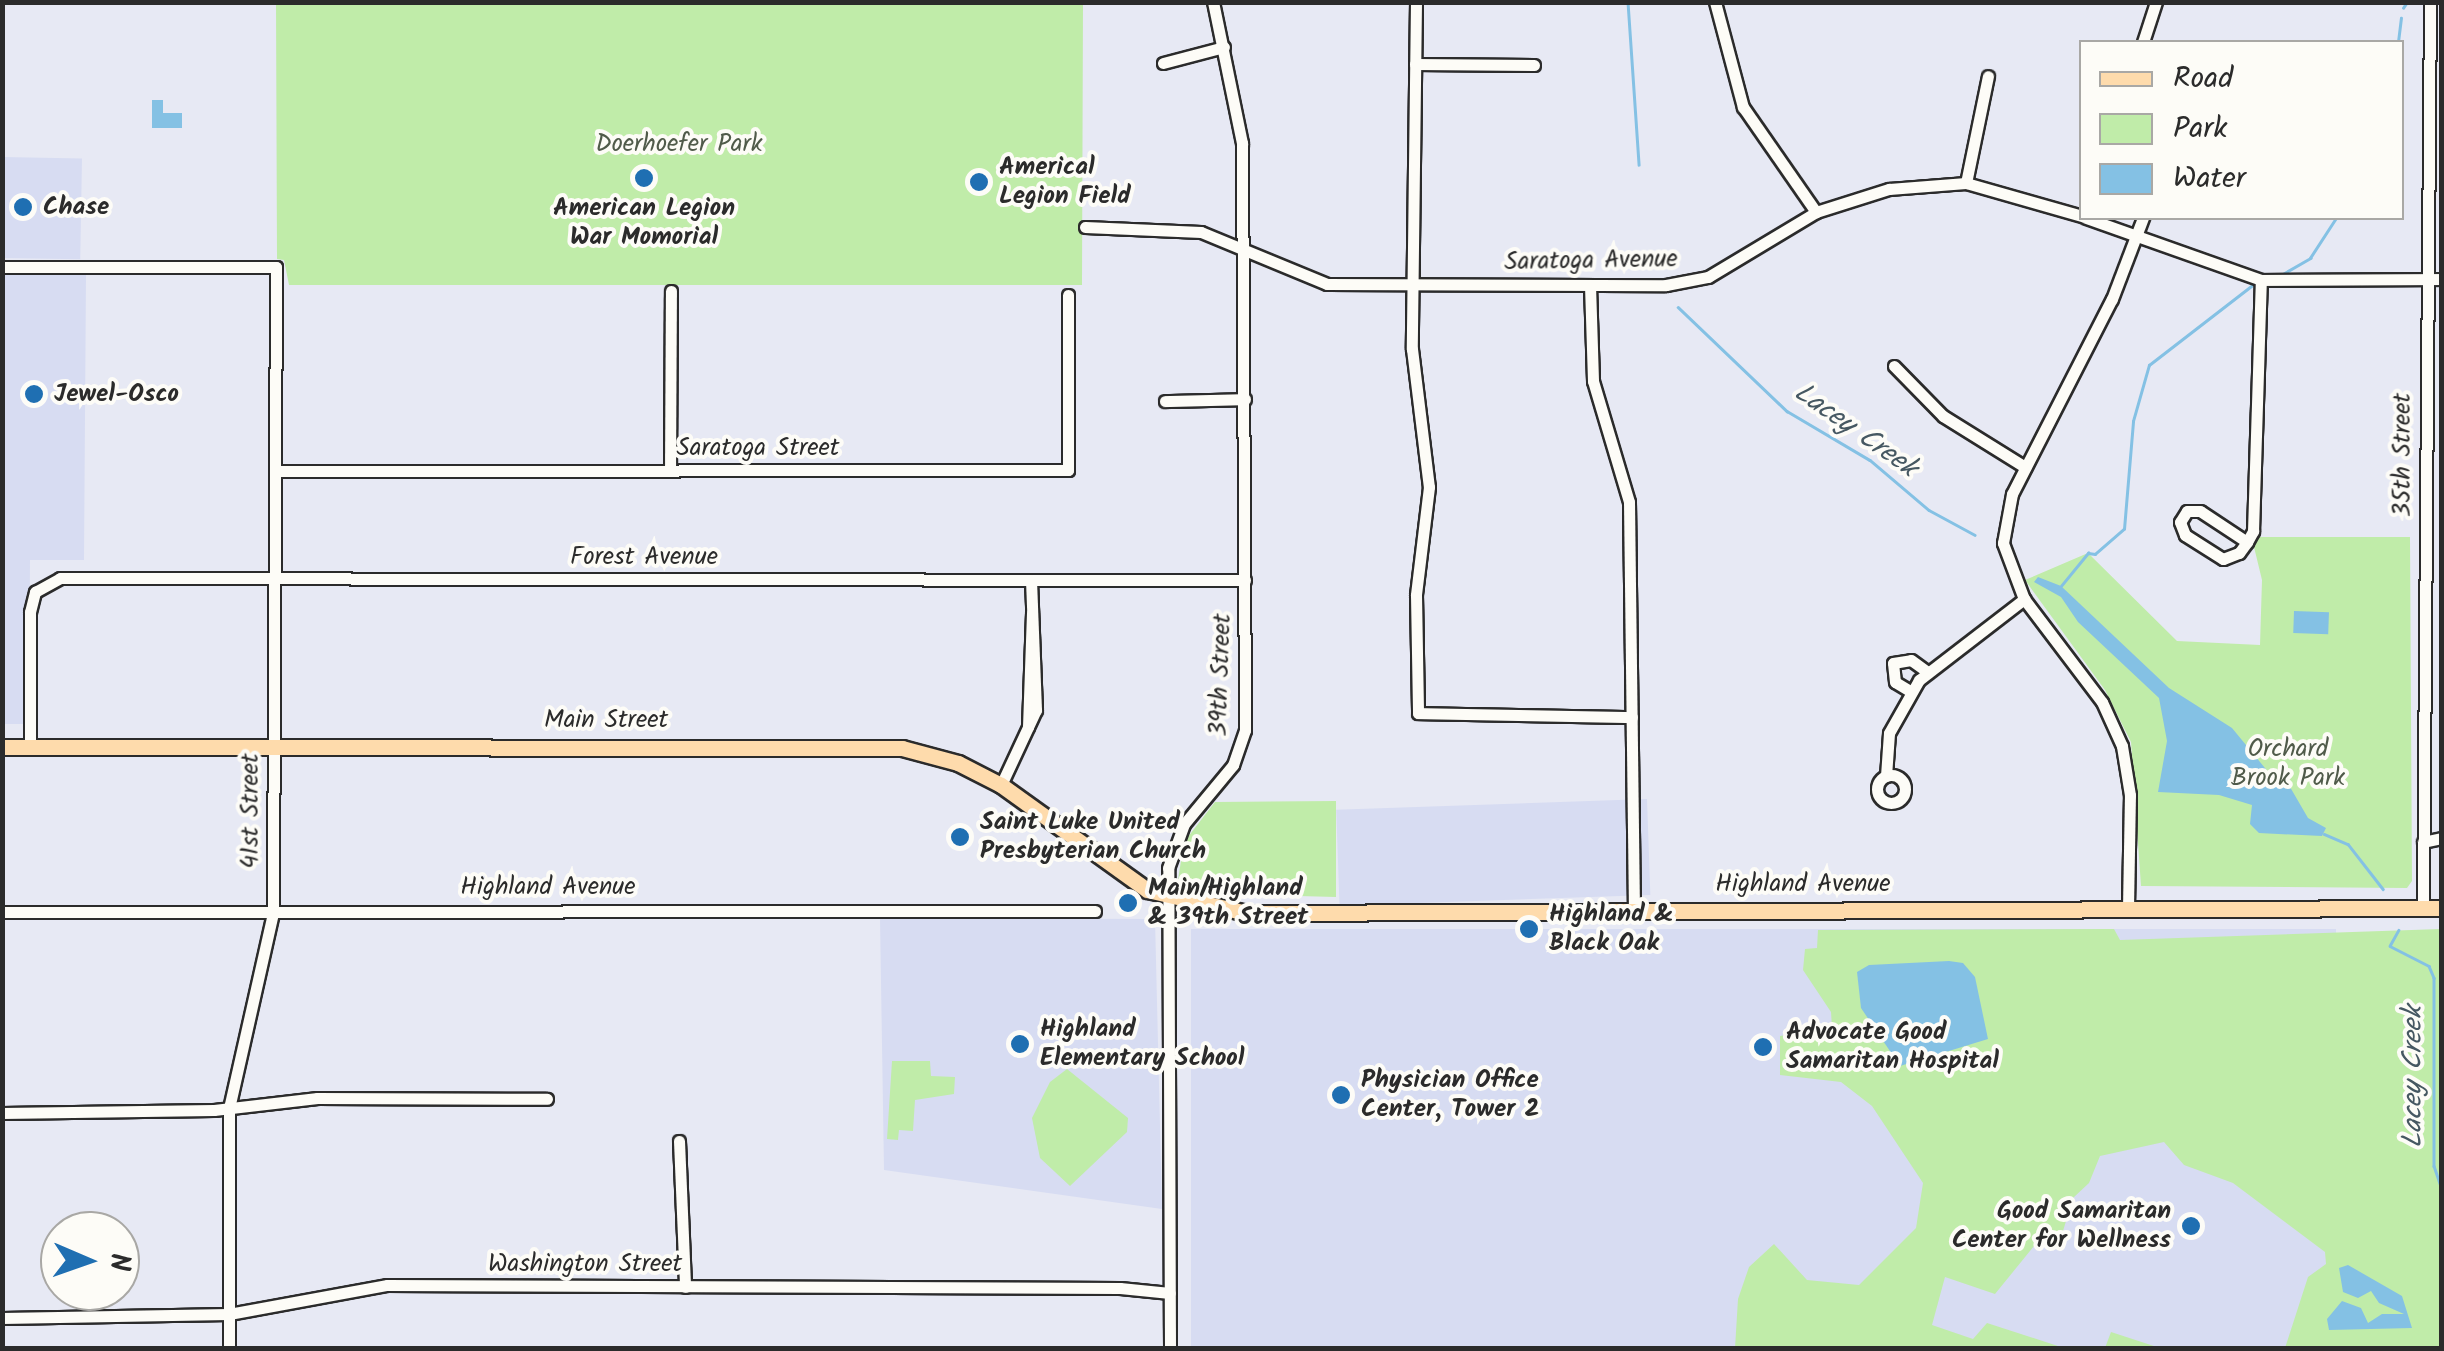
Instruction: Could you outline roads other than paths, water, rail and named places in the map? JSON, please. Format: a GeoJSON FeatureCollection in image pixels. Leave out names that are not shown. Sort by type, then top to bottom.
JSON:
{"type":"FeatureCollection","features":[{"type":"Feature","properties":{"kind":"main road","name":"Main Street"},"geometry":{"type":"LineString","coordinates":[[2,747],[885,746],[941,756],[1001,785],[1106,866],[1166,898]]}},
{"type":"Feature","properties":{"kind":"main road","name":"Highland Avenue"},"geometry":{"type":"LineString","coordinates":[[1166,898],[1265,914],[2442,908]]}},
{"type":"Feature","properties":{"kind":"street","name":"39th Street"},"geometry":{"type":"LineString","coordinates":[[1170,1348],[1166,898],[1184,824],[1242,746],[1245,580],[1240,126],[1214,2]]}},
{"type":"Feature","properties":{"kind":"street"},"geometry":{"type":"LineString","coordinates":[[1416,2],[1414,380],[1429,486],[1416,595],[1418,713],[1632,717]]}},
{"type":"Feature","properties":{"kind":"street"},"geometry":{"type":"LineString","coordinates":[[1715,2],[1742,107],[1816,212]]}},
{"type":"Feature","properties":{"kind":"street"},"geometry":{"type":"LineString","coordinates":[[2144,40],[2156,2]]}},
{"type":"Feature","properties":{"kind":"street","name":"35th Street"},"geometry":{"type":"LineString","coordinates":[[2422,908],[2430,2]]}},
{"type":"Feature","properties":{"kind":"street"},"geometry":{"type":"LineString","coordinates":[[1163,63],[1224,47]]}},
{"type":"Feature","properties":{"kind":"street"},"geometry":{"type":"LineString","coordinates":[[1415,64],[1534,65]]}},
{"type":"Feature","properties":{"kind":"street"},"geometry":{"type":"LineString","coordinates":[[1966,183],[1988,76]]}},
{"type":"Feature","properties":{"kind":"street","name":"Saratoga Avenue"},"geometry":{"type":"LineString","coordinates":[[1085,227],[1189,229],[1327,284],[1590,284],[1708,278],[1816,212],[1889,188],[1966,183],[2079,216]]}},
{"type":"Feature","properties":{"kind":"street","name":"Saratoga Avenue"},"geometry":{"type":"LineString","coordinates":[[2093,220],[2261,280],[2442,280]]}},
{"type":"Feature","properties":{"kind":"street"},"geometry":{"type":"LineString","coordinates":[[2128,908],[2130,779],[2122,746],[2102,702],[2024,599],[2003,542],[2006,511],[2112,299],[2141,220]]}},
{"type":"Feature","properties":{"kind":"street","name":"41st Street"},"geometry":{"type":"LineString","coordinates":[[2,267],[276,268],[274,913],[229,1108],[229,1348]]}},
{"type":"Feature","properties":{"kind":"street"},"geometry":{"type":"LineString","coordinates":[[2247,542],[2200,511],[2187,510],[2180,522],[2185,535],[2216,557],[2232,558],[2247,542],[2258,501],[2261,280]]}},
{"type":"Feature","properties":{"kind":"street"},"geometry":{"type":"LineString","coordinates":[[1590,284],[1593,381],[1629,502],[1634,910]]}},
{"type":"Feature","properties":{"kind":"street"},"geometry":{"type":"LineString","coordinates":[[670,471],[671,291]]}},
{"type":"Feature","properties":{"kind":"street","name":"Saratoga Street"},"geometry":{"type":"LineString","coordinates":[[275,472],[1068,470],[1068,296]]}},
{"type":"Feature","properties":{"kind":"street"},"geometry":{"type":"LineString","coordinates":[[1894,366],[1944,416],[2025,467]]}},
{"type":"Feature","properties":{"kind":"street"},"geometry":{"type":"LineString","coordinates":[[1165,401],[1244,399]]}},
{"type":"Feature","properties":{"kind":"street"},"geometry":{"type":"LineString","coordinates":[[1001,785],[1031,730],[1037,677],[1032,580]]}},
{"type":"Feature","properties":{"kind":"street","name":"Forest Avenue"},"geometry":{"type":"LineString","coordinates":[[30,747],[30,612],[44,582],[1245,580]]}},
{"type":"Feature","properties":{"kind":"street"},"geometry":{"type":"LineString","coordinates":[[1886,776],[1889,733],[1910,691],[1926,671],[2024,599]]}},
{"type":"Feature","properties":{"kind":"street"},"geometry":{"type":"LineString","coordinates":[[1910,691],[1895,682],[1893,663],[1911,660],[1926,671]]}},
{"type":"Feature","properties":{"kind":"street"},"geometry":{"type":"LineString","coordinates":[[2423,842],[2442,838]]}},
{"type":"Feature","properties":{"kind":"street","name":"Highland Avenue"},"geometry":{"type":"LineString","coordinates":[[2,912],[1094,911]]}},
{"type":"Feature","properties":{"kind":"street"},"geometry":{"type":"LineString","coordinates":[[2,1112],[229,1108],[317,1098],[546,1099]]}},
{"type":"Feature","properties":{"kind":"street"},"geometry":{"type":"LineString","coordinates":[[679,1141],[685,1287]]}},
{"type":"Feature","properties":{"kind":"street","name":"Washington Street"},"geometry":{"type":"LineString","coordinates":[[2,1318],[228,1314],[372,1286],[1120,1288],[1170,1293]]}},
{"type":"Feature","properties":{"kind":"water"},"geometry":{"type":"Polygon","coordinates":[[[152,100],[163,100],[163,113],[182,113],[182,128],[152,128],[152,100]]]}},
{"type":"Feature","properties":{"kind":"water"},"geometry":{"type":"Polygon","coordinates":[[[2038,577],[2061,586],[2169,688],[2232,728],[2274,779],[2290,787],[2308,818],[2326,828],[2322,836],[2259,833],[2250,824],[2252,805],[2219,795],[2158,792],[2167,741],[2159,698],[2078,622],[2061,597],[2034,582],[2038,577]]]}},
{"type":"Feature","properties":{"kind":"water"},"geometry":{"type":"Polygon","coordinates":[[[2294,611],[2329,612],[2328,634],[2293,633],[2294,611]]]}},
{"type":"Feature","properties":{"kind":"water"},"geometry":{"type":"Polygon","coordinates":[[[1963,963],[1975,977],[1988,1039],[1900,1066],[1861,1008],[1857,972],[1869,965],[1963,963]]]}},
{"type":"Feature","properties":{"kind":"water"},"geometry":{"type":"Polygon","coordinates":[[[2348,1265],[2402,1296],[2412,1328],[2329,1330],[2327,1319],[2342,1301],[2361,1308],[2368,1323],[2382,1314],[2404,1314],[2379,1303],[2371,1291],[2358,1298],[2343,1292],[2339,1268],[2348,1265]]]}},
{"type":"Feature","properties":{"kind":"waterway","name":"Lacey Creek"},"geometry":{"type":"LineString","coordinates":[[1628,2],[1639,165]]}},
{"type":"Feature","properties":{"kind":"waterway"},"geometry":{"type":"LineString","coordinates":[[2403,8],[2407,2]]}},
{"type":"Feature","properties":{"kind":"waterway"},"geometry":{"type":"LineString","coordinates":[[2398,40],[2401,18]]}},
{"type":"Feature","properties":{"kind":"waterway"},"geometry":{"type":"LineString","coordinates":[[2281,275],[2310,258],[2335,220]]}},
{"type":"Feature","properties":{"kind":"waterway"},"geometry":{"type":"LineString","coordinates":[[2061,586],[2088,553],[2095,554],[2124,529],[2133,421],[2149,365],[2255,283]]}},
{"type":"Feature","properties":{"kind":"waterway","name":"Lacey Creek"},"geometry":{"type":"LineString","coordinates":[[1678,307],[1787,411],[1870,460],[1929,510],[1975,535]]}},
{"type":"Feature","properties":{"kind":"waterway","name":"Lacey Creek"},"geometry":{"type":"LineString","coordinates":[[2324,834],[2348,844],[2383,889]]}},
{"type":"Feature","properties":{"kind":"waterway","name":"Lacey Creek"},"geometry":{"type":"LineString","coordinates":[[2399,930],[2390,946],[2429,966],[2434,978],[2434,1166],[2442,1189]]}},
{"type":"Feature","properties":{"kind":"place","name":"American Legion War Momorial"},"geometry":{"type":"Point","coordinates":[644,178]}},
{"type":"Feature","properties":{"kind":"place","name":"Americal Legion Field"},"geometry":{"type":"Point","coordinates":[979,182]}},
{"type":"Feature","properties":{"kind":"place","name":"Chase"},"geometry":{"type":"Point","coordinates":[23,207]}},
{"type":"Feature","properties":{"kind":"place","name":"Jewel-Osco"},"geometry":{"type":"Point","coordinates":[34,394]}},
{"type":"Feature","properties":{"kind":"place","name":"Saint Luke United Presbyterian Church"},"geometry":{"type":"Point","coordinates":[960,837]}},
{"type":"Feature","properties":{"kind":"place","name":"Main/Highland & 39th Street"},"geometry":{"type":"Point","coordinates":[1128,903]}},
{"type":"Feature","properties":{"kind":"place","name":"Highland & Black Oak"},"geometry":{"type":"Point","coordinates":[1529,929]}},
{"type":"Feature","properties":{"kind":"place","name":"Highland Elementary School"},"geometry":{"type":"Point","coordinates":[1020,1044]}},
{"type":"Feature","properties":{"kind":"place","name":"Advocate Good Samaritan Hospital"},"geometry":{"type":"Point","coordinates":[1763,1047]}},
{"type":"Feature","properties":{"kind":"place","name":"Physician Office Center, Tower 2"},"geometry":{"type":"Point","coordinates":[1341,1095]}},
{"type":"Feature","properties":{"kind":"place","name":"Good Samaritan Center for Wellness"},"geometry":{"type":"Point","coordinates":[2191,1226]}},
{"type":"Feature","properties":{"kind":"park label","name":"Doerhoefer Park"},"geometry":{"type":"Point","coordinates":[679,144]}},
{"type":"Feature","properties":{"kind":"park label","name":"Orchard Brook Park"},"geometry":{"type":"Point","coordinates":[2288,764]}}]}
